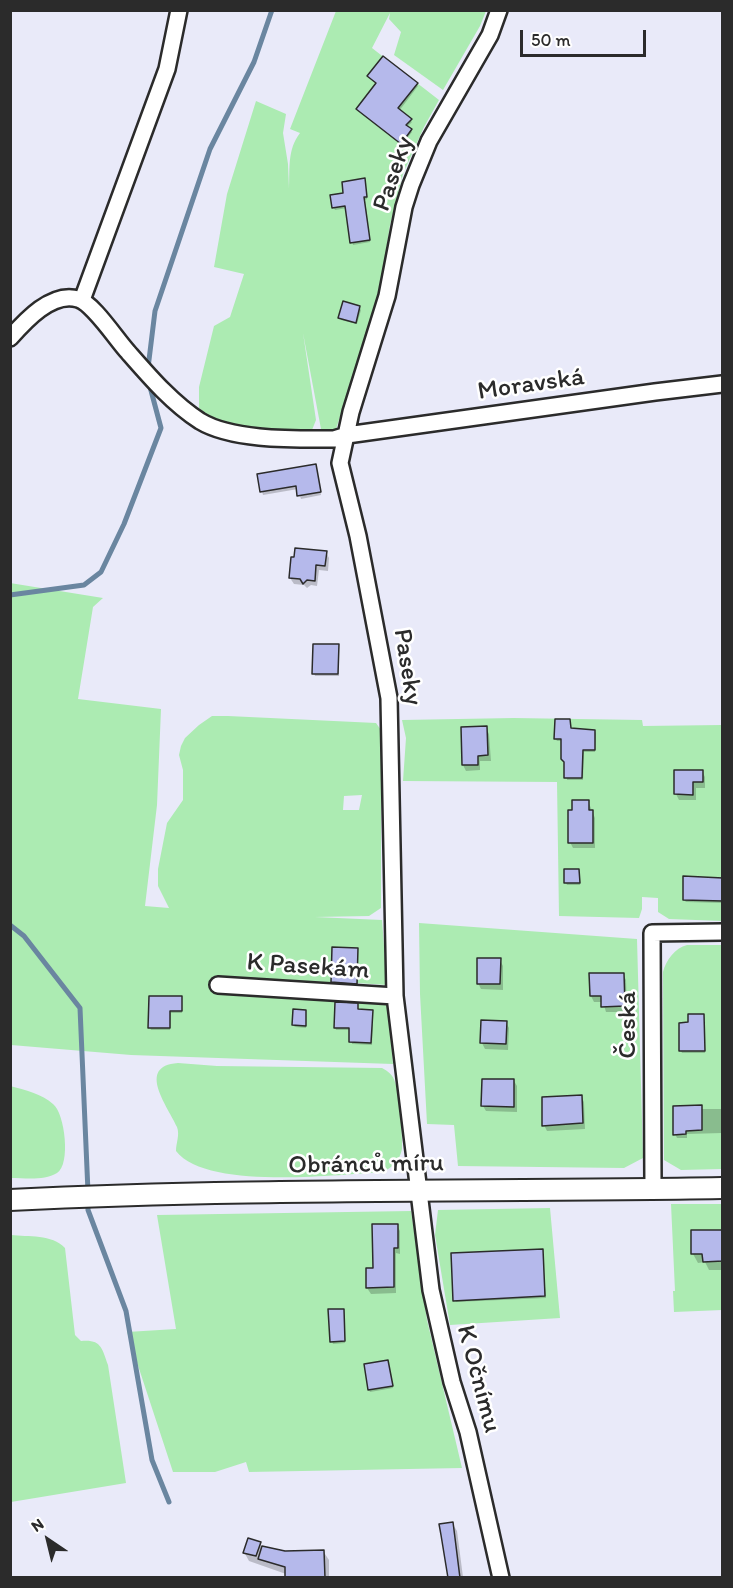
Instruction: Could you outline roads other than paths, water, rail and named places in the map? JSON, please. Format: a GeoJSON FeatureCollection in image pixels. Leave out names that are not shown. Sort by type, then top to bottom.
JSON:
{"type":"FeatureCollection","features":[{"type":"Feature","properties":{"kind":"main road","name":"Obránců míru"},"geometry":{"type":"LineString","coordinates":[[10,1200],[417,1191],[723,1188]]}},
{"type":"Feature","properties":{"kind":"street"},"geometry":{"type":"LineString","coordinates":[[82,300],[167,69],[179,10]]}},
{"type":"Feature","properties":{"kind":"street","name":"Paseky"},"geometry":{"type":"LineString","coordinates":[[394,910],[389,698],[358,536],[340,463],[364,368],[387,296],[404,207],[411,185],[429,141],[490,35],[499,10]]}},
{"type":"Feature","properties":{"kind":"street"},"geometry":{"type":"LineString","coordinates":[[10,338],[29,318],[46,306],[70,297],[82,300],[99,316],[154,380],[189,413],[201,421],[226,432],[246,436],[334,439],[347,435]]}},
{"type":"Feature","properties":{"kind":"street","name":"Moravská"},"geometry":{"type":"LineString","coordinates":[[347,435],[723,384]]}},
{"type":"Feature","properties":{"kind":"street","name":"K Pasekám"},"geometry":{"type":"LineString","coordinates":[[394,910],[395,996],[412,1129],[417,1191]]}},
{"type":"Feature","properties":{"kind":"street","name":"Česká"},"geometry":{"type":"LineString","coordinates":[[653,1189],[652,933],[723,932]]}},
{"type":"Feature","properties":{"kind":"street","name":"K Pasekám"},"geometry":{"type":"LineString","coordinates":[[218,985],[395,996]]}},
{"type":"Feature","properties":{"kind":"street","name":"K Očnímu"},"geometry":{"type":"LineString","coordinates":[[417,1191],[439,1332],[468,1432],[501,1578]]}},
{"type":"Feature","properties":{"kind":"waterway"},"geometry":{"type":"LineString","coordinates":[[148,368],[155,311],[210,149],[254,62],[272,10]]}},
{"type":"Feature","properties":{"kind":"waterway"},"geometry":{"type":"LineString","coordinates":[[10,595],[84,585],[101,572],[124,524],[161,428],[149,383]]}},
{"type":"Feature","properties":{"kind":"waterway"},"geometry":{"type":"LineString","coordinates":[[10,925],[24,936],[80,1008],[88,1192]]}},
{"type":"Feature","properties":{"kind":"waterway"},"geometry":{"type":"LineString","coordinates":[[88,1201],[88,1210],[126,1311],[152,1460],[169,1502]]}}]}
